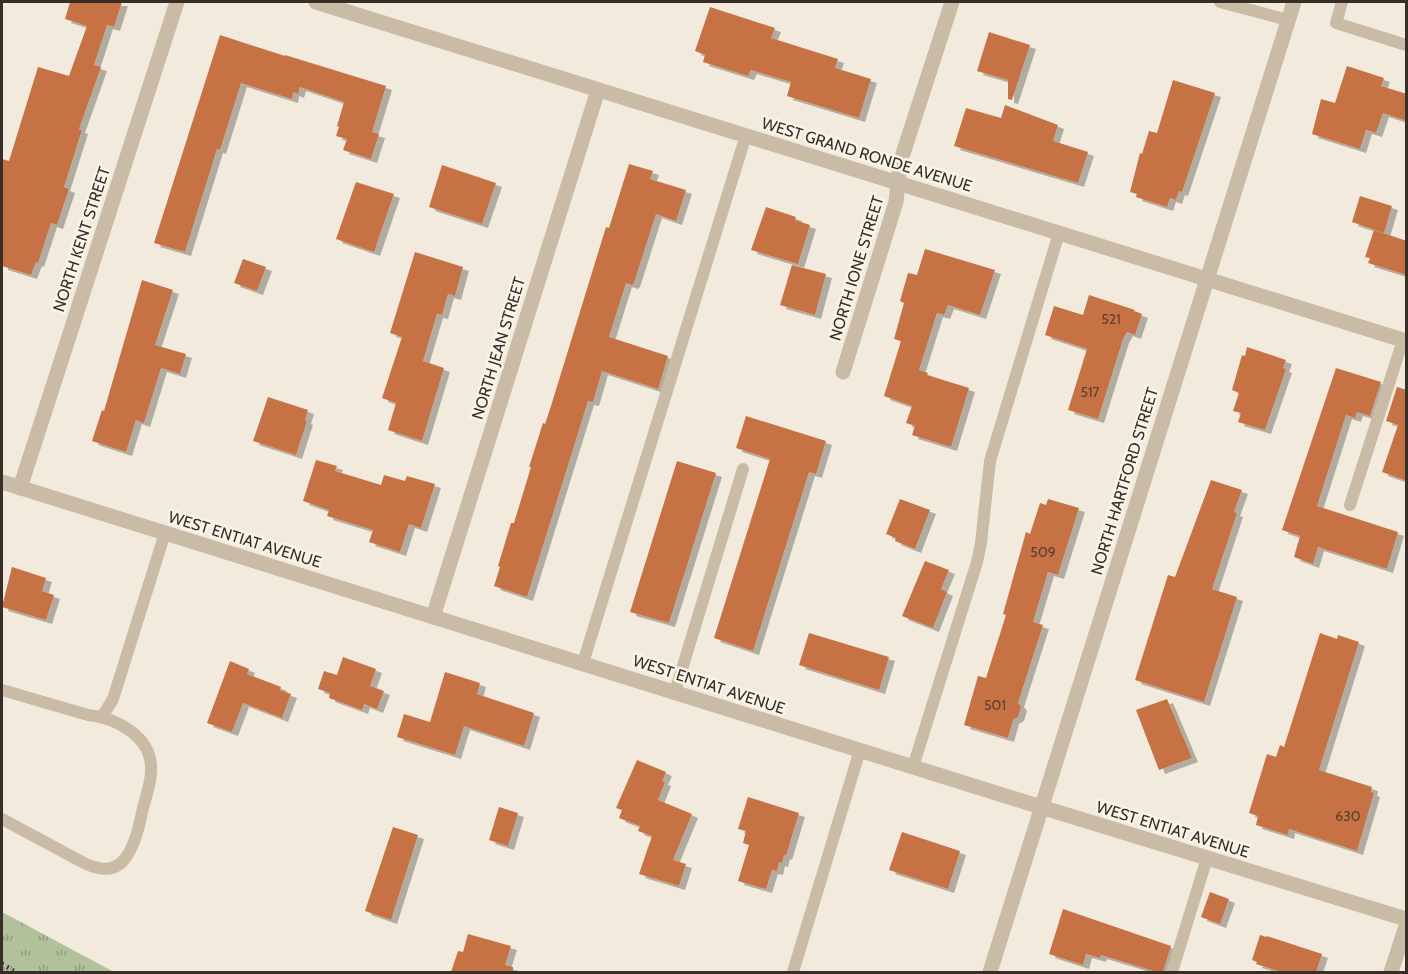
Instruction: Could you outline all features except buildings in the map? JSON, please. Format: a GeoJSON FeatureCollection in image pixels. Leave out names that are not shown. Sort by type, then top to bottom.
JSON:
{"type":"FeatureCollection","features":[{"type":"Feature","properties":{"kind":"street","name":"NORTH KENT STREET"},"geometry":{"type":"LineString","coordinates":[[20,488],[177,2]]}},
{"type":"Feature","properties":{"kind":"street","name":"WEST GRAND RONDE AVENUE"},"geometry":{"type":"LineString","coordinates":[[316,2],[1405,340]]}},
{"type":"Feature","properties":{"kind":"street","name":"NORTH IONE STREET"},"geometry":{"type":"LineString","coordinates":[[843,372],[896,202],[900,163],[952,2]]}},
{"type":"Feature","properties":{"kind":"street","name":"NORTH HARTFORD STREET"},"geometry":{"type":"LineString","coordinates":[[990,972],[1293,2]]}},
{"type":"Feature","properties":{"kind":"street","name":"NORTH JEAN STREET"},"geometry":{"type":"LineString","coordinates":[[433,616],[598,90]]}},
{"type":"Feature","properties":{"kind":"street","name":"WEST ENTIAT AVENUE"},"geometry":{"type":"LineString","coordinates":[[2,482],[1407,919]]}},
{"type":"Feature","properties":{"kind":"street"},"geometry":{"type":"LineString","coordinates":[[1391,972],[1407,926]]}},
{"type":"Feature","properties":{"kind":"lane"},"geometry":{"type":"LineString","coordinates":[[1221,2],[1249,5],[1288,20]]}},
{"type":"Feature","properties":{"kind":"lane"},"geometry":{"type":"LineString","coordinates":[[1342,2],[1336,23],[1407,45]]}},
{"type":"Feature","properties":{"kind":"lane"},"geometry":{"type":"LineString","coordinates":[[583,663],[746,135]]}},
{"type":"Feature","properties":{"kind":"lane"},"geometry":{"type":"LineString","coordinates":[[913,767],[977,562],[990,461],[1059,233]]}},
{"type":"Feature","properties":{"kind":"lane"},"geometry":{"type":"LineString","coordinates":[[1350,505],[1405,340]]}},
{"type":"Feature","properties":{"kind":"lane"},"geometry":{"type":"LineString","coordinates":[[675,692],[743,469]]}},
{"type":"Feature","properties":{"kind":"lane"},"geometry":{"type":"LineString","coordinates":[[102,717],[113,699],[165,533]]}},
{"type":"Feature","properties":{"kind":"lane"},"geometry":{"type":"LineString","coordinates":[[2,690],[102,717],[131,730],[145,745],[152,770],[137,837],[122,862],[110,869],[96,869],[2,819]]}},
{"type":"Feature","properties":{"kind":"lane"},"geometry":{"type":"LineString","coordinates":[[793,972],[860,750]]}},
{"type":"Feature","properties":{"kind":"lane"},"geometry":{"type":"LineString","coordinates":[[1172,972],[1207,858]]}},
{"type":"Feature","properties":{"kind":"green space"},"geometry":{"type":"Polygon","coordinates":[[[2,912],[114,972],[2,972],[2,912]]]}},
{"type":"Feature","properties":{"kind":"railway"},"geometry":{"type":"LineString","coordinates":[[2,964],[16,972]]}}]}
